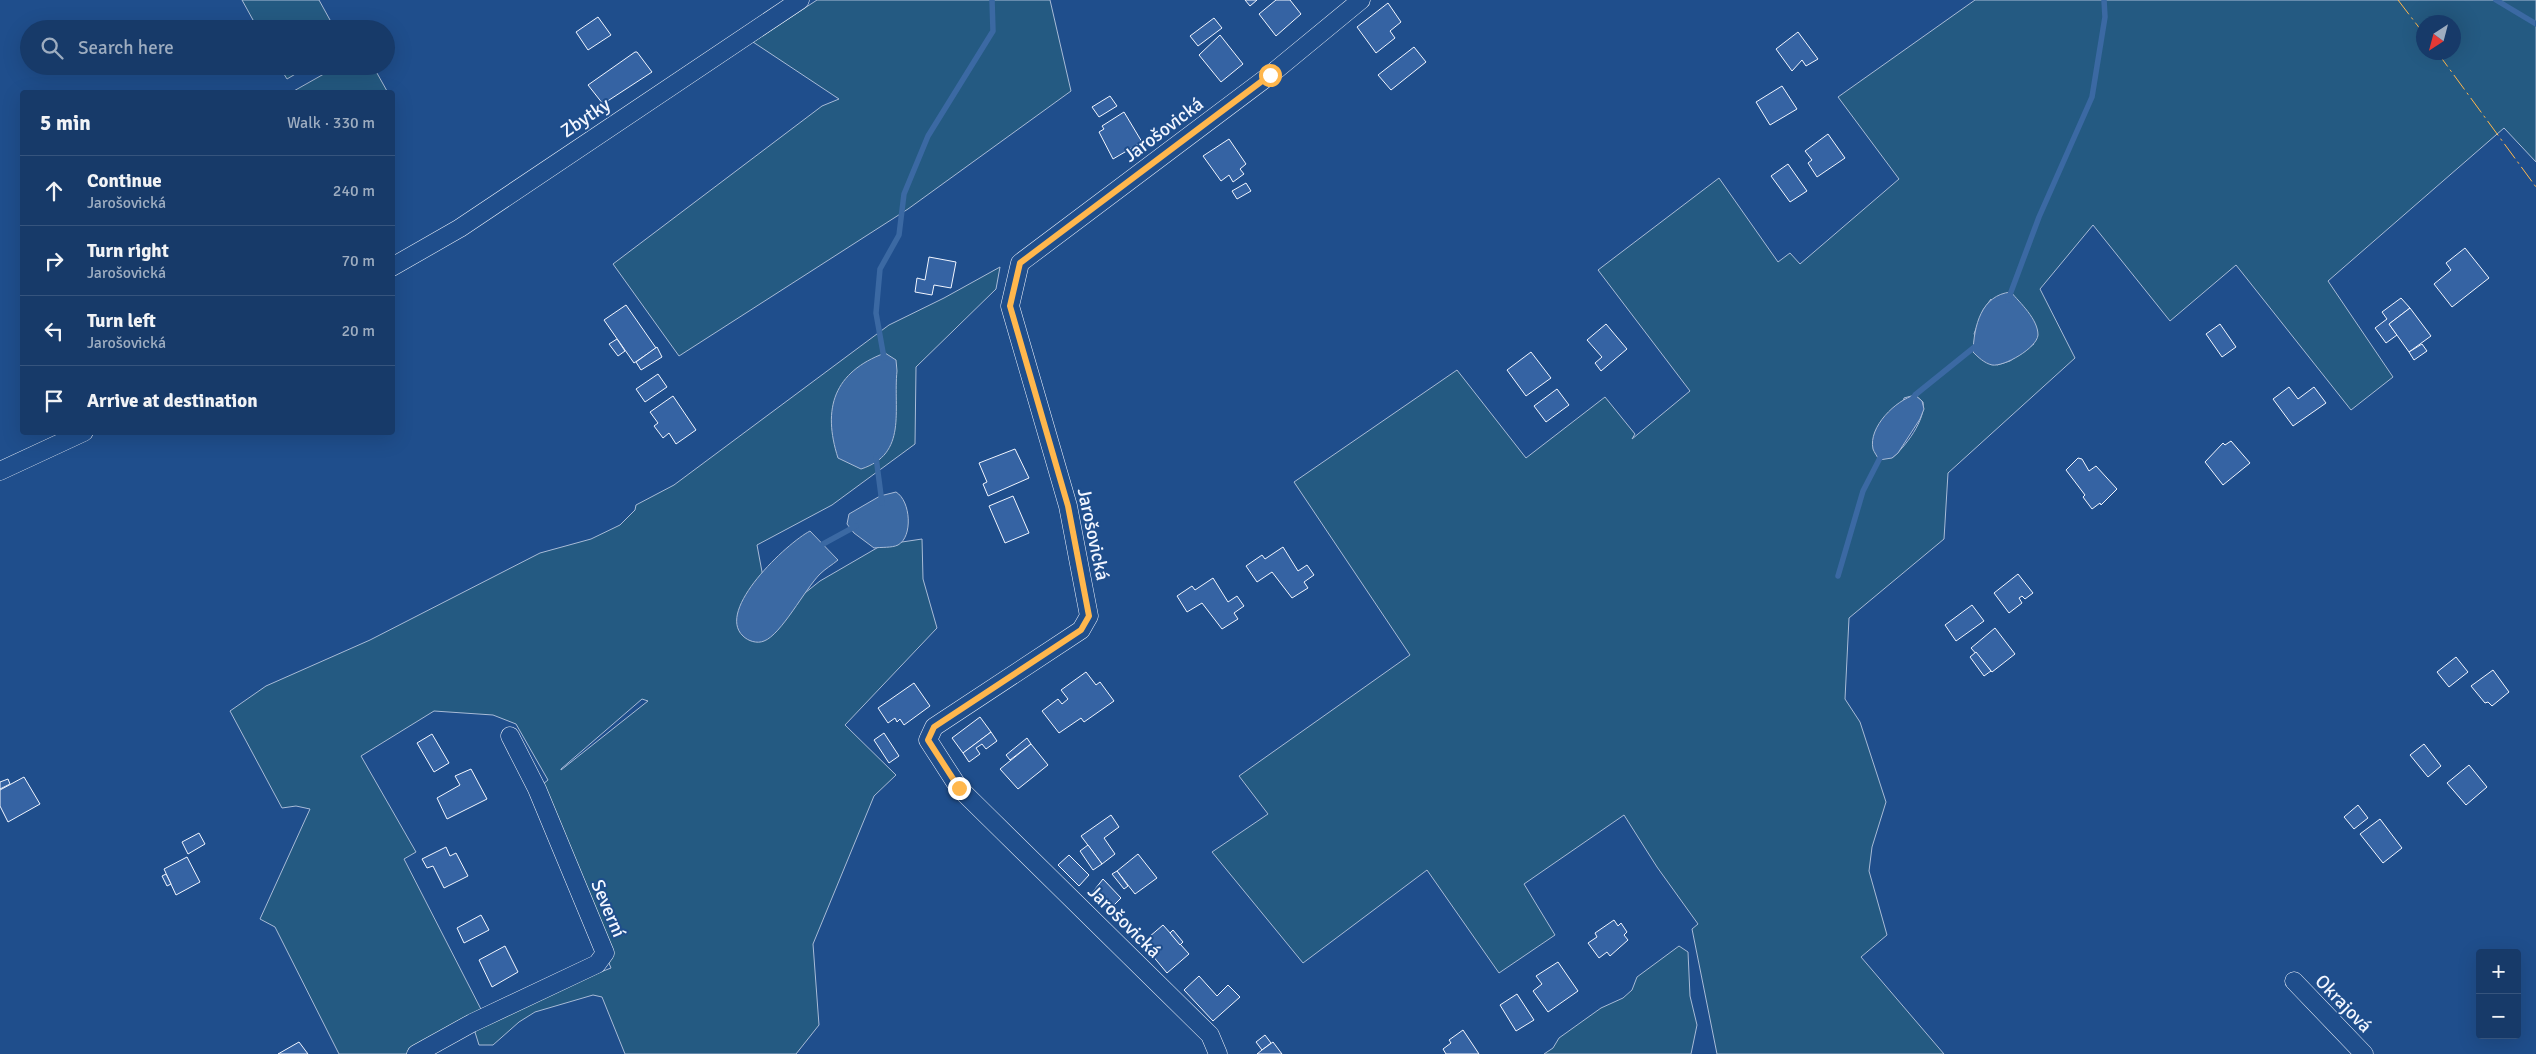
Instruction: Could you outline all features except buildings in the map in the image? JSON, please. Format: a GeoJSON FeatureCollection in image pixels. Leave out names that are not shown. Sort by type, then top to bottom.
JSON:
{"type":"FeatureCollection","features":[{"type":"Feature","properties":{"kind":"street","name":"Zbytky"},"geometry":{"type":"LineString","coordinates":[[395,265],[466,224],[800,0]]}},
{"type":"Feature","properties":{"kind":"street","name":"Jarošovická"},"geometry":{"type":"LineString","coordinates":[[1218,1054],[1210,1035],[959,788],[928,740],[934,727],[1081,630],[1089,616],[1068,506],[1010,306],[1020,263],[1270,75],[1361,0]]}},
{"type":"Feature","properties":{"kind":"street"},"geometry":{"type":"LineString","coordinates":[[0,471],[78,435]]}},
{"type":"Feature","properties":{"kind":"street","name":"Severní"},"geometry":{"type":"LineString","coordinates":[[416,1054],[472,1023],[597,964],[605,953],[537,789],[510,736]]}},
{"type":"Feature","properties":{"kind":"street","name":"Okrajová"},"geometry":{"type":"LineString","coordinates":[[2294,981],[2364,1054]]}},
{"type":"Feature","properties":{"kind":"shaded area"},"geometry":{"type":"Polygon","coordinates":[[[242,0],[319,0],[330,20],[253,20],[242,0]]]}},
{"type":"Feature","properties":{"kind":"shaded area"},"geometry":{"type":"Polygon","coordinates":[[[817,0],[1050,0],[1071,91],[908,209],[679,356],[613,264],[822,106],[839,99],[753,42],[817,0]]]}},
{"type":"Feature","properties":{"kind":"shaded area"},"geometry":{"type":"Polygon","coordinates":[[[1975,0],[2536,0],[2536,162],[2504,128],[2328,281],[2393,377],[2351,410],[2236,265],[2170,321],[2093,225],[2040,289],[2075,358],[1948,473],[1944,539],[1849,618],[1845,699],[1860,722],[1886,802],[1872,847],[1869,871],[1887,935],[1861,957],[1944,1054],[1717,1054],[1692,929],[1698,924],[1657,867],[1624,815],[1524,884],[1555,935],[1499,973],[1427,870],[1303,963],[1212,852],[1268,814],[1239,776],[1410,655],[1294,482],[1457,370],[1526,458],[1605,397],[1635,434],[1632,439],[1690,391],[1598,270],[1719,178],[1778,262],[1790,253],[1800,264],[1899,179],[1838,97],[1975,0]],[[1991,299],[1983,310],[1974,334],[1997,365],[2010,361],[2034,344],[1991,299]],[[1915,395],[1904,398],[1892,458],[1914,433],[1921,417],[1923,402],[1915,395]]]}},
{"type":"Feature","properties":{"kind":"shaded area"},"geometry":{"type":"Polygon","coordinates":[[[285,75],[294,75],[287,79],[285,75]]]}},
{"type":"Feature","properties":{"kind":"shaded area"},"geometry":{"type":"Polygon","coordinates":[[[322,75],[378,75],[386,90],[296,90],[322,75]]]}},
{"type":"Feature","properties":{"kind":"shaded area"},"geometry":{"type":"Polygon","coordinates":[[[1000,267],[996,289],[916,367],[915,444],[832,505],[757,545],[771,620],[820,581],[882,545],[922,539],[923,579],[937,628],[845,725],[896,775],[874,796],[813,944],[819,1025],[796,1054],[625,1054],[602,997],[593,995],[535,1012],[519,1022],[493,1045],[479,1045],[474,1029],[428,1054],[339,1054],[275,927],[260,919],[310,809],[296,806],[282,808],[230,711],[266,686],[370,640],[540,553],[591,539],[620,525],[635,510],[636,505],[674,485],[889,325],[944,298],[1000,267]],[[642,699],[561,769],[561,770],[648,701],[642,699]],[[434,711],[361,756],[416,852],[404,859],[485,1017],[611,968],[537,789],[548,780],[516,724],[493,715],[434,711]]]}},
{"type":"Feature","properties":{"kind":"shaded area"},"geometry":{"type":"Polygon","coordinates":[[[2011,292],[2032,317],[2038,335],[2032,345],[2019,356],[2004,363],[1992,365],[1979,358],[1973,352],[1975,332],[1981,313],[1986,305],[2001,294],[2011,292]]]}},
{"type":"Feature","properties":{"kind":"shaded area"},"geometry":{"type":"Polygon","coordinates":[[[885,353],[896,360],[895,429],[892,442],[886,453],[876,462],[861,469],[838,458],[833,440],[832,408],[836,394],[843,381],[854,370],[885,353]]]}},
{"type":"Feature","properties":{"kind":"shaded area"},"geometry":{"type":"Polygon","coordinates":[[[1915,395],[1922,401],[1924,409],[1920,419],[1898,453],[1892,458],[1879,460],[1873,449],[1873,441],[1879,424],[1892,408],[1915,395]]]}},
{"type":"Feature","properties":{"kind":"shaded area"},"geometry":{"type":"Polygon","coordinates":[[[896,492],[905,503],[907,511],[908,527],[906,535],[898,545],[874,548],[854,533],[847,524],[849,514],[880,496],[896,492]]]}},
{"type":"Feature","properties":{"kind":"shaded area"},"geometry":{"type":"Polygon","coordinates":[[[810,531],[838,560],[820,574],[771,637],[758,642],[747,639],[743,636],[737,625],[738,610],[746,595],[757,578],[771,563],[799,538],[810,531]]]}},
{"type":"Feature","properties":{"kind":"shaded area"},"geometry":{"type":"Polygon","coordinates":[[[1679,946],[1688,952],[1690,996],[1697,1025],[1691,1054],[1544,1054],[1553,1048],[1559,1038],[1601,1008],[1623,998],[1632,990],[1637,977],[1679,946]]]}},
{"type":"Feature","properties":{"kind":"waterway"},"geometry":{"type":"LineString","coordinates":[[884,358],[876,313],[880,269],[899,235],[904,194],[928,136],[993,31],[992,0]]}},
{"type":"Feature","properties":{"kind":"waterway"},"geometry":{"type":"LineString","coordinates":[[2008,300],[2039,217],[2092,97],[2105,17],[2104,0]]}},
{"type":"Feature","properties":{"kind":"waterway"},"geometry":{"type":"LineString","coordinates":[[2496,0],[2536,24]]}},
{"type":"Feature","properties":{"kind":"waterway"},"geometry":{"type":"LineString","coordinates":[[1910,402],[1915,395],[1977,345]]}},
{"type":"Feature","properties":{"kind":"waterway"},"geometry":{"type":"LineString","coordinates":[[1838,576],[1863,491],[1882,454]]}},
{"type":"Feature","properties":{"kind":"waterway"},"geometry":{"type":"LineString","coordinates":[[876,457],[882,503]]}},
{"type":"Feature","properties":{"kind":"waterway"},"geometry":{"type":"LineString","coordinates":[[823,544],[856,526]]}},
{"type":"Feature","properties":{"kind":"power"},"geometry":{"type":"LineString","coordinates":[[2398,0],[2416,24]]}},
{"type":"Feature","properties":{"kind":"power"},"geometry":{"type":"LineString","coordinates":[[2443,60],[2536,187]]}},
{"type":"Feature","properties":{"kind":"route"},"geometry":{"type":"LineString","coordinates":[[959,788],[928,740],[934,727],[1081,630],[1089,616],[1068,506],[1010,306],[1020,263],[1270,75]]}}]}
